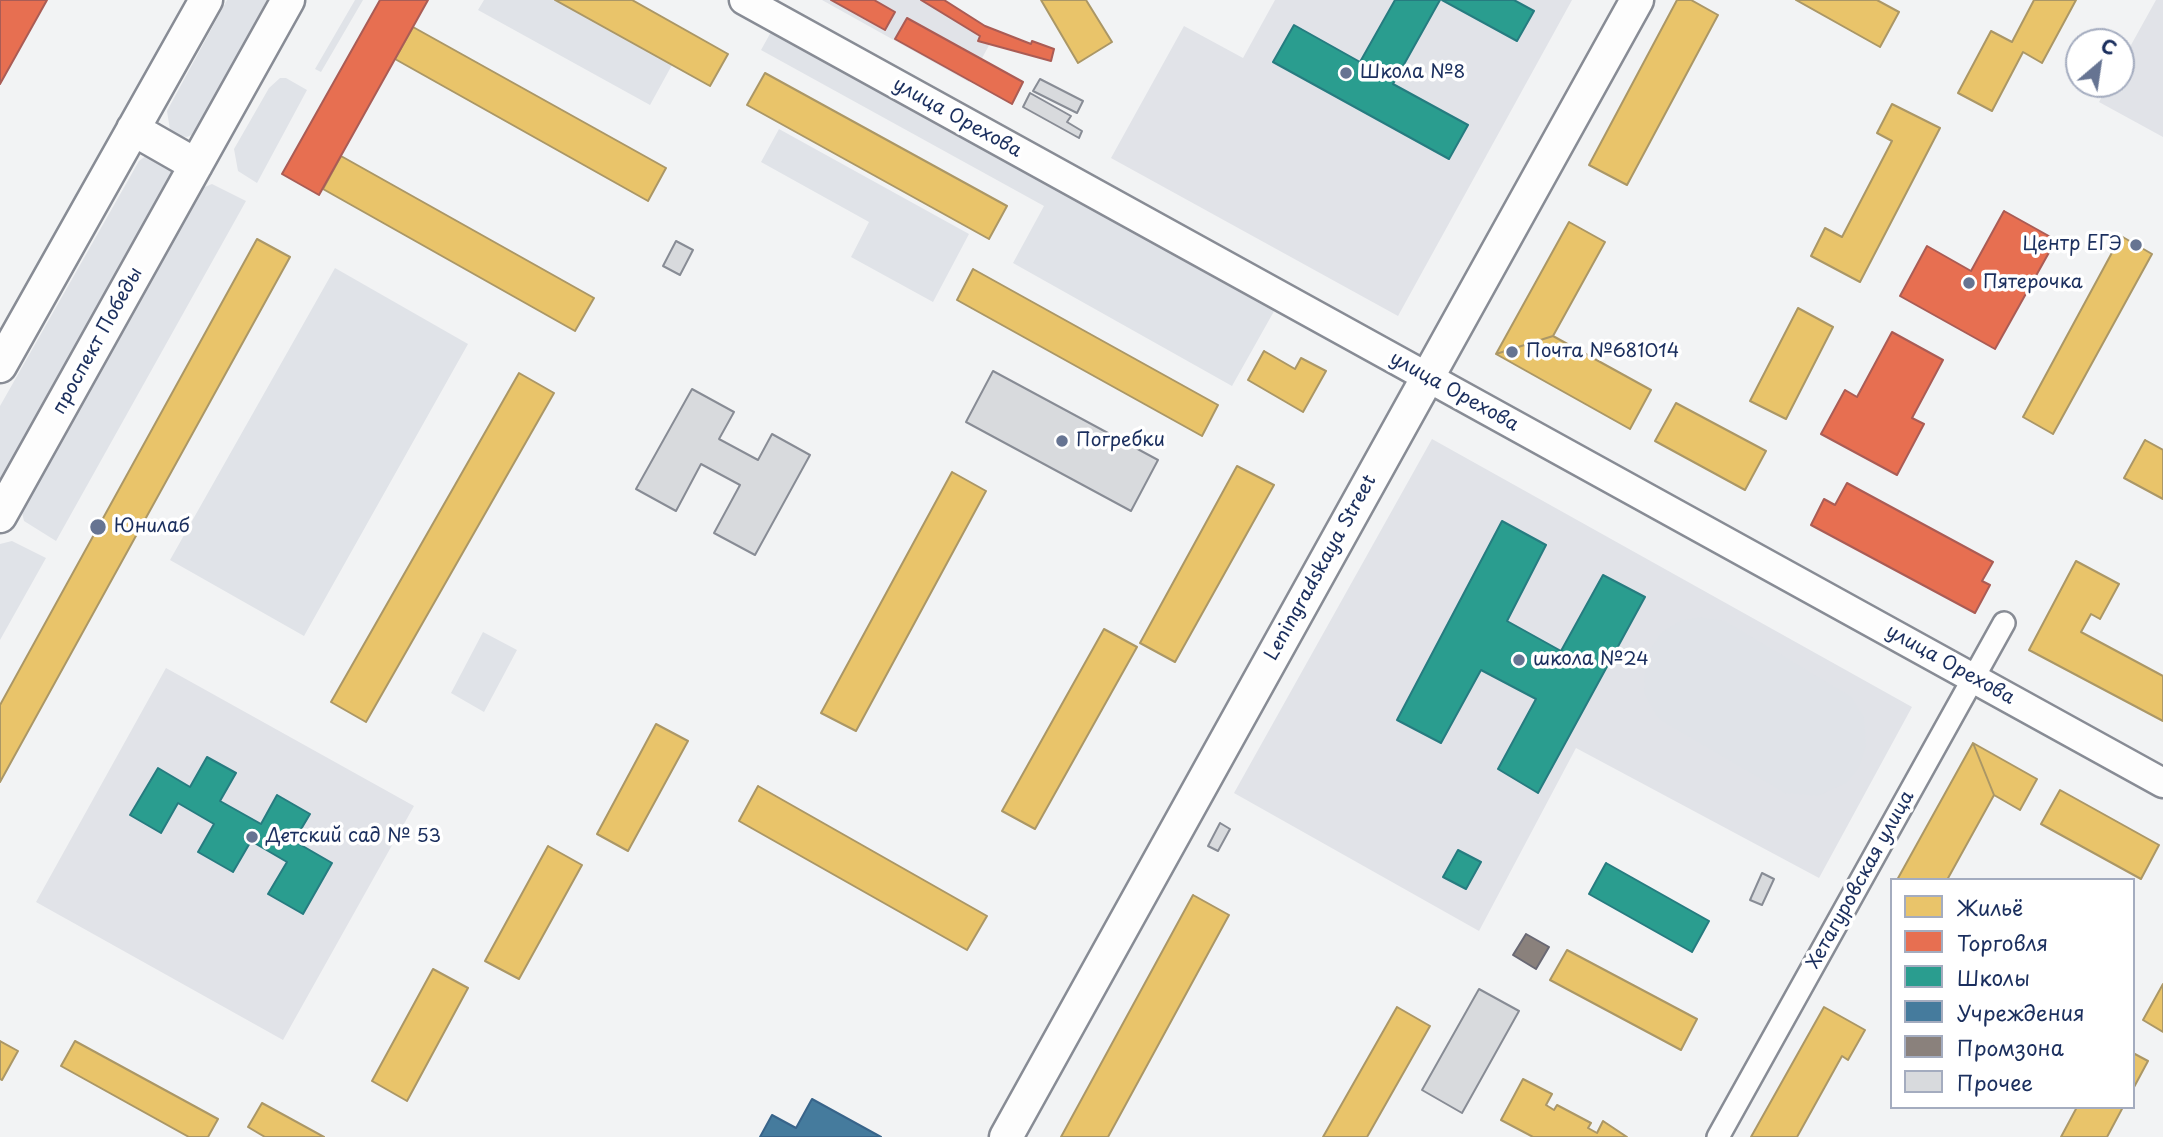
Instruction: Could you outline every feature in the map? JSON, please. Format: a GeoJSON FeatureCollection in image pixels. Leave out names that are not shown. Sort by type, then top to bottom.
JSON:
{"type":"FeatureCollection","features":[{"type":"Feature","properties":{"kind":"main road"},"geometry":{"type":"LineString","coordinates":[[0,366],[206,0]]}},
{"type":"Feature","properties":{"kind":"main road","name":"проспект Победы"},"geometry":{"type":"LineString","coordinates":[[0,516],[288,0]]}},
{"type":"Feature","properties":{"kind":"main road","name":"Leningradskaya Street"},"geometry":{"type":"LineString","coordinates":[[1006,1137],[1637,0]]}},
{"type":"Feature","properties":{"kind":"main road"},"geometry":{"type":"LineString","coordinates":[[134,129],[196,165]]}},
{"type":"Feature","properties":{"kind":"street","name":"улица Орехова"},"geometry":{"type":"LineString","coordinates":[[744,0],[2163,783]]}},
{"type":"Feature","properties":{"kind":"street","name":"Хетагуровская улица"},"geometry":{"type":"LineString","coordinates":[[1718,1137],[2004,623]]}},
{"type":"Feature","properties":{"kind":"shaded area"},"geometry":{"type":"Polygon","coordinates":[[[227,0],[273,0],[198,132],[187,137],[177,136],[170,130],[167,111],[227,0]]]}},
{"type":"Feature","properties":{"kind":"shaded area"},"geometry":{"type":"Polygon","coordinates":[[[355,0],[363,0],[321,72],[315,69],[355,0]]]}},
{"type":"Feature","properties":{"kind":"shaded area"},"geometry":{"type":"Polygon","coordinates":[[[484,0],[555,0],[672,65],[650,105],[478,10],[484,0]]]}},
{"type":"Feature","properties":{"kind":"shaded area"},"geometry":{"type":"Polygon","coordinates":[[[822,0],[935,0],[993,38],[969,82],[822,0]]]}},
{"type":"Feature","properties":{"kind":"shaded area"},"geometry":{"type":"Polygon","coordinates":[[[1275,0],[1572,0],[1398,316],[1111,158],[1184,26],[1243,58],[1275,0]]]}},
{"type":"Feature","properties":{"kind":"shaded area"},"geometry":{"type":"Polygon","coordinates":[[[2156,0],[2163,0],[2163,137],[2099,102],[2101,98],[2135,98],[2135,38],[2156,0]]]}},
{"type":"Feature","properties":{"kind":"shaded area"},"geometry":{"type":"Polygon","coordinates":[[[776,23],[1282,297],[1232,386],[1013,263],[1044,206],[761,50],[776,23]]]}},
{"type":"Feature","properties":{"kind":"shaded area"},"geometry":{"type":"Polygon","coordinates":[[[280,78],[286,78],[307,90],[257,183],[238,171],[234,149],[269,88],[280,78]]]}},
{"type":"Feature","properties":{"kind":"shaded area"},"geometry":{"type":"Polygon","coordinates":[[[779,129],[969,234],[933,302],[851,257],[869,222],[761,162],[779,129]]]}},
{"type":"Feature","properties":{"kind":"shaded area"},"geometry":{"type":"Polygon","coordinates":[[[151,152],[176,171],[0,491],[0,406],[139,161],[151,152]]]}},
{"type":"Feature","properties":{"kind":"shaded area"},"geometry":{"type":"Polygon","coordinates":[[[212,184],[246,201],[56,541],[24,521],[20,504],[195,191],[212,184]]]}},
{"type":"Feature","properties":{"kind":"shaded area"},"geometry":{"type":"Polygon","coordinates":[[[335,268],[468,344],[304,636],[170,560],[335,268]]]}},
{"type":"Feature","properties":{"kind":"shaded area"},"geometry":{"type":"Polygon","coordinates":[[[1432,439],[1912,707],[1819,878],[1576,748],[1479,931],[1234,793],[1432,439]]]}},
{"type":"Feature","properties":{"kind":"shaded area"},"geometry":{"type":"Polygon","coordinates":[[[12,541],[46,558],[0,640],[0,544],[12,541]]]}},
{"type":"Feature","properties":{"kind":"shaded area"},"geometry":{"type":"Polygon","coordinates":[[[1698,617],[1725,621],[1851,697],[1864,718],[1866,746],[1859,767],[1846,783],[1818,796],[1785,793],[1662,721],[1644,692],[1645,658],[1662,632],[1682,620],[1698,617]]]}},
{"type":"Feature","properties":{"kind":"shaded area"},"geometry":{"type":"Polygon","coordinates":[[[483,632],[517,650],[484,712],[451,693],[483,632]]]}},
{"type":"Feature","properties":{"kind":"shaded area"},"geometry":{"type":"Polygon","coordinates":[[[166,668],[414,806],[283,1040],[36,902],[166,668]]]}},
{"type":"Feature","properties":{"kind":"building: Жильё"},"geometry":{"type":"Polygon","coordinates":[[[555,0],[632,0],[728,54],[710,86],[555,0]]]}},
{"type":"Feature","properties":{"kind":"building: Жильё"},"geometry":{"type":"Polygon","coordinates":[[[1041,0],[1086,0],[1112,42],[1078,63],[1041,0]]]}},
{"type":"Feature","properties":{"kind":"building: Жильё"},"geometry":{"type":"Polygon","coordinates":[[[1677,0],[1691,0],[1718,15],[1627,185],[1589,165],[1677,0]]]}},
{"type":"Feature","properties":{"kind":"building: Жильё"},"geometry":{"type":"Polygon","coordinates":[[[1796,0],[1877,0],[1899,12],[1880,47],[1796,0]]]}},
{"type":"Feature","properties":{"kind":"building: Жильё"},"geometry":{"type":"Polygon","coordinates":[[[2034,0],[2076,0],[2042,63],[2023,52],[1992,111],[1958,93],[1991,31],[2012,42],[2034,0]]]}},
{"type":"Feature","properties":{"kind":"building: Жильё"},"geometry":{"type":"Polygon","coordinates":[[[413,27],[666,168],[648,201],[395,59],[413,27]]]}},
{"type":"Feature","properties":{"kind":"building: Жильё"},"geometry":{"type":"Polygon","coordinates":[[[765,73],[1007,206],[989,239],[747,105],[765,73]]]}},
{"type":"Feature","properties":{"kind":"building: Жильё"},"geometry":{"type":"Polygon","coordinates":[[[1892,104],[1940,128],[1860,282],[1811,256],[1825,228],[1842,237],[1892,141],[1877,133],[1892,104]]]}},
{"type":"Feature","properties":{"kind":"building: Жильё"},"geometry":{"type":"Polygon","coordinates":[[[341,156],[594,298],[575,331],[323,189],[341,156]]]}},
{"type":"Feature","properties":{"kind":"building: Жильё"},"geometry":{"type":"Polygon","coordinates":[[[1569,222],[1605,242],[1553,336],[1496,354],[1569,222]]]}},
{"type":"Feature","properties":{"kind":"building: Жильё"},"geometry":{"type":"Polygon","coordinates":[[[2121,236],[2152,254],[2053,434],[2023,417],[2121,236]]]}},
{"type":"Feature","properties":{"kind":"building: Жильё"},"geometry":{"type":"Polygon","coordinates":[[[257,239],[290,257],[0,782],[0,705],[257,239]]]}},
{"type":"Feature","properties":{"kind":"building: Жильё"},"geometry":{"type":"Polygon","coordinates":[[[973,269],[1218,405],[1202,436],[957,300],[973,269]]]}},
{"type":"Feature","properties":{"kind":"building: Жильё"},"geometry":{"type":"Polygon","coordinates":[[[1798,308],[1833,327],[1786,419],[1750,401],[1798,308]]]}},
{"type":"Feature","properties":{"kind":"building: Жильё"},"geometry":{"type":"Polygon","coordinates":[[[1553,336],[1651,390],[1630,429],[1496,354],[1553,336]]]}},
{"type":"Feature","properties":{"kind":"building: Жильё"},"geometry":{"type":"Polygon","coordinates":[[[1264,351],[1295,369],[1301,358],[1326,371],[1303,412],[1248,380],[1264,351]]]}},
{"type":"Feature","properties":{"kind":"building: Жильё"},"geometry":{"type":"Polygon","coordinates":[[[519,373],[554,393],[366,722],[331,702],[519,373]]]}},
{"type":"Feature","properties":{"kind":"building: Жильё"},"geometry":{"type":"Polygon","coordinates":[[[1676,403],[1766,451],[1745,490],[1655,441],[1676,403]]]}},
{"type":"Feature","properties":{"kind":"building: Жильё"},"geometry":{"type":"Polygon","coordinates":[[[2145,440],[2163,450],[2163,499],[2124,478],[2145,440]]]}},
{"type":"Feature","properties":{"kind":"building: Жильё"},"geometry":{"type":"Polygon","coordinates":[[[1237,466],[1274,485],[1175,662],[1140,643],[1237,466]]]}},
{"type":"Feature","properties":{"kind":"building: Жильё"},"geometry":{"type":"Polygon","coordinates":[[[952,472],[986,491],[856,731],[821,713],[952,472]]]}},
{"type":"Feature","properties":{"kind":"building: Жильё"},"geometry":{"type":"Polygon","coordinates":[[[2076,561],[2119,584],[2100,619],[2091,614],[2081,632],[2163,676],[2163,721],[2029,650],[2076,561]]]}},
{"type":"Feature","properties":{"kind":"building: Жильё"},"geometry":{"type":"Polygon","coordinates":[[[1104,629],[1137,647],[1035,829],[1002,811],[1104,629]]]}},
{"type":"Feature","properties":{"kind":"building: Жильё"},"geometry":{"type":"Polygon","coordinates":[[[656,724],[688,741],[628,851],[597,834],[656,724]]]}},
{"type":"Feature","properties":{"kind":"building: Жильё"},"geometry":{"type":"Polygon","coordinates":[[[1973,743],[2037,779],[2020,810],[1994,795],[1973,743]]]}},
{"type":"Feature","properties":{"kind":"building: Жильё"},"geometry":{"type":"Polygon","coordinates":[[[1973,743],[1994,795],[1948,878],[1898,878],[1973,743]]]}},
{"type":"Feature","properties":{"kind":"building: Жильё"},"geometry":{"type":"Polygon","coordinates":[[[758,786],[987,916],[967,950],[739,821],[758,786]]]}},
{"type":"Feature","properties":{"kind":"building: Жильё"},"geometry":{"type":"Polygon","coordinates":[[[2060,790],[2159,845],[2141,879],[2041,824],[2060,790]]]}},
{"type":"Feature","properties":{"kind":"building: Жильё"},"geometry":{"type":"Polygon","coordinates":[[[548,846],[582,865],[519,979],[485,961],[548,846]]]}},
{"type":"Feature","properties":{"kind":"building: Жильё"},"geometry":{"type":"Polygon","coordinates":[[[1193,895],[1229,915],[1108,1137],[1061,1137],[1193,895]]]}},
{"type":"Feature","properties":{"kind":"building: Жильё"},"geometry":{"type":"Polygon","coordinates":[[[1567,950],[1697,1019],[1681,1050],[1550,980],[1567,950]]]}},
{"type":"Feature","properties":{"kind":"building: Жильё"},"geometry":{"type":"Polygon","coordinates":[[[433,969],[468,988],[407,1101],[372,1081],[433,969]]]}},
{"type":"Feature","properties":{"kind":"building: Жильё"},"geometry":{"type":"Polygon","coordinates":[[[2163,984],[2163,1032],[2143,1020],[2163,984]]]}},
{"type":"Feature","properties":{"kind":"building: Жильё"},"geometry":{"type":"Polygon","coordinates":[[[1397,1007],[1430,1026],[1367,1137],[1323,1137],[1397,1007]]]}},
{"type":"Feature","properties":{"kind":"building: Жильё"},"geometry":{"type":"Polygon","coordinates":[[[1824,1007],[1865,1030],[1848,1060],[1842,1056],[1797,1137],[1751,1137],[1824,1007]]]}},
{"type":"Feature","properties":{"kind":"building: Жильё"},"geometry":{"type":"Polygon","coordinates":[[[0,1041],[18,1051],[2,1080],[0,1079],[0,1041]]]}},
{"type":"Feature","properties":{"kind":"building: Жильё"},"geometry":{"type":"Polygon","coordinates":[[[75,1041],[218,1119],[208,1137],[189,1137],[61,1066],[75,1041]]]}},
{"type":"Feature","properties":{"kind":"building: Жильё"},"geometry":{"type":"Polygon","coordinates":[[[2135,1054],[2148,1061],[2135,1085],[2135,1054]]]}},
{"type":"Feature","properties":{"kind":"building: Жильё"},"geometry":{"type":"Polygon","coordinates":[[[1523,1079],[1552,1094],[1546,1105],[1554,1110],[1557,1105],[1591,1123],[1588,1128],[1597,1133],[1603,1121],[1627,1137],[1533,1137],[1501,1120],[1523,1079]]]}},
{"type":"Feature","properties":{"kind":"building: Жильё"},"geometry":{"type":"Polygon","coordinates":[[[262,1103],[324,1137],[265,1137],[248,1127],[262,1103]]]}},
{"type":"Feature","properties":{"kind":"building: Жильё"},"geometry":{"type":"Polygon","coordinates":[[[2076,1109],[2122,1109],[2107,1137],[2061,1137],[2076,1109]]]}},
{"type":"Feature","properties":{"kind":"building: Торговля"},"geometry":{"type":"Polygon","coordinates":[[[0,0],[47,0],[0,84],[0,0]]]}},
{"type":"Feature","properties":{"kind":"building: Торговля"},"geometry":{"type":"Polygon","coordinates":[[[380,0],[428,0],[319,195],[282,174],[380,0]]]}},
{"type":"Feature","properties":{"kind":"building: Торговля"},"geometry":{"type":"Polygon","coordinates":[[[831,0],[874,0],[895,12],[885,30],[831,0]]]}},
{"type":"Feature","properties":{"kind":"building: Торговля"},"geometry":{"type":"Polygon","coordinates":[[[921,0],[944,0],[985,26],[1031,44],[1032,41],[1054,49],[1051,61],[978,41],[980,36],[921,0]]]}},
{"type":"Feature","properties":{"kind":"building: Торговля"},"geometry":{"type":"Polygon","coordinates":[[[907,18],[1023,82],[1012,104],[895,39],[907,18]]]}},
{"type":"Feature","properties":{"kind":"building: Торговля","name":"Пятерочка"},"geometry":{"type":"Polygon","coordinates":[[[2004,211],[2056,240],[1995,349],[1900,296],[1927,246],[1971,271],[2004,211]]]}},
{"type":"Feature","properties":{"kind":"building: Торговля"},"geometry":{"type":"Polygon","coordinates":[[[1892,332],[1943,360],[1912,418],[1924,424],[1897,475],[1821,434],[1845,390],[1857,397],[1892,332]]]}},
{"type":"Feature","properties":{"kind":"building: Торговля"},"geometry":{"type":"Polygon","coordinates":[[[1847,483],[1993,562],[1982,581],[1990,585],[1975,613],[1811,525],[1824,499],[1835,505],[1847,483]]]}},
{"type":"Feature","properties":{"kind":"building: Школы","name":"Школа №8"},"geometry":{"type":"Polygon","coordinates":[[[1395,0],[1440,0],[1393,84],[1468,125],[1449,159],[1273,62],[1294,25],[1360,62],[1395,0]]]}},
{"type":"Feature","properties":{"kind":"building: Школы","name":"Школа №8"},"geometry":{"type":"Polygon","coordinates":[[[1442,0],[1514,0],[1534,11],[1517,41],[1442,0]]]}},
{"type":"Feature","properties":{"kind":"building: Школы","name":"школа №24"},"geometry":{"type":"Polygon","coordinates":[[[1502,521],[1546,545],[1507,621],[1561,651],[1603,575],[1645,597],[1538,793],[1498,769],[1536,699],[1481,670],[1441,743],[1397,720],[1502,521]]]}},
{"type":"Feature","properties":{"kind":"building: Школы","name":"Детский сад № 53"},"geometry":{"type":"Polygon","coordinates":[[[207,757],[236,773],[220,801],[261,824],[277,795],[310,814],[294,841],[332,863],[303,914],[268,894],[287,862],[251,841],[233,872],[198,852],[214,824],[178,803],[161,833],[130,815],[158,768],[190,787],[207,757]]]}},
{"type":"Feature","properties":{"kind":"building: Школы"},"geometry":{"type":"Polygon","coordinates":[[[1458,850],[1481,862],[1466,889],[1443,877],[1458,850]]]}},
{"type":"Feature","properties":{"kind":"building: Школы"},"geometry":{"type":"Polygon","coordinates":[[[1606,863],[1709,921],[1692,952],[1589,894],[1606,863]]]}},
{"type":"Feature","properties":{"kind":"building: Учреждения"},"geometry":{"type":"Polygon","coordinates":[[[812,1099],[881,1137],[760,1137],[772,1115],[796,1128],[812,1099]]]}},
{"type":"Feature","properties":{"kind":"building: Промзона"},"geometry":{"type":"Polygon","coordinates":[[[1526,934],[1549,947],[1536,969],[1513,955],[1526,934]]]}},
{"type":"Feature","properties":{"kind":"building: Прочее"},"geometry":{"type":"Polygon","coordinates":[[[1040,79],[1083,101],[1077,113],[1033,91],[1040,79]]]}},
{"type":"Feature","properties":{"kind":"building: Прочее"},"geometry":{"type":"Polygon","coordinates":[[[1030,93],[1071,116],[1067,122],[1082,131],[1079,138],[1023,107],[1030,93]]]}},
{"type":"Feature","properties":{"kind":"building: Прочее"},"geometry":{"type":"Polygon","coordinates":[[[676,241],[693,250],[680,275],[663,266],[676,241]]]}},
{"type":"Feature","properties":{"kind":"building: Прочее","name":"Погребки"},"geometry":{"type":"Polygon","coordinates":[[[993,371],[1158,460],[1131,511],[966,422],[993,371]]]}},
{"type":"Feature","properties":{"kind":"building: Прочее"},"geometry":{"type":"Polygon","coordinates":[[[692,389],[734,412],[719,439],[758,460],[772,434],[810,455],[755,555],[714,533],[740,485],[701,464],[676,511],[636,489],[692,389]]]}},
{"type":"Feature","properties":{"kind":"building: Прочее"},"geometry":{"type":"Polygon","coordinates":[[[1220,823],[1230,829],[1218,851],[1208,846],[1220,823]]]}},
{"type":"Feature","properties":{"kind":"building: Прочее"},"geometry":{"type":"Polygon","coordinates":[[[1762,873],[1774,879],[1762,905],[1750,900],[1762,873]]]}},
{"type":"Feature","properties":{"kind":"building: Прочее"},"geometry":{"type":"Polygon","coordinates":[[[1479,989],[1519,1011],[1462,1113],[1422,1090],[1479,989]]]}},
{"type":"Feature","properties":{"kind":"place","name":"Школа №8"},"geometry":{"type":"Point","coordinates":[1346,73]}},
{"type":"Feature","properties":{"kind":"place","name":"Центр ЕГЭ"},"geometry":{"type":"Point","coordinates":[2136,245]}},
{"type":"Feature","properties":{"kind":"place","name":"Пятерочка"},"geometry":{"type":"Point","coordinates":[1969,283]}},
{"type":"Feature","properties":{"kind":"place","name":"Почта №681014"},"geometry":{"type":"Point","coordinates":[1512,352]}},
{"type":"Feature","properties":{"kind":"place","name":"Погребки"},"geometry":{"type":"Point","coordinates":[1062,441]}},
{"type":"Feature","properties":{"kind":"place","name":"Юнилаб"},"geometry":{"type":"Point","coordinates":[98,527]}},
{"type":"Feature","properties":{"kind":"place","name":"школа №24"},"geometry":{"type":"Point","coordinates":[1519,660]}},
{"type":"Feature","properties":{"kind":"place","name":"Детский сад № 53"},"geometry":{"type":"Point","coordinates":[252,837]}}]}
